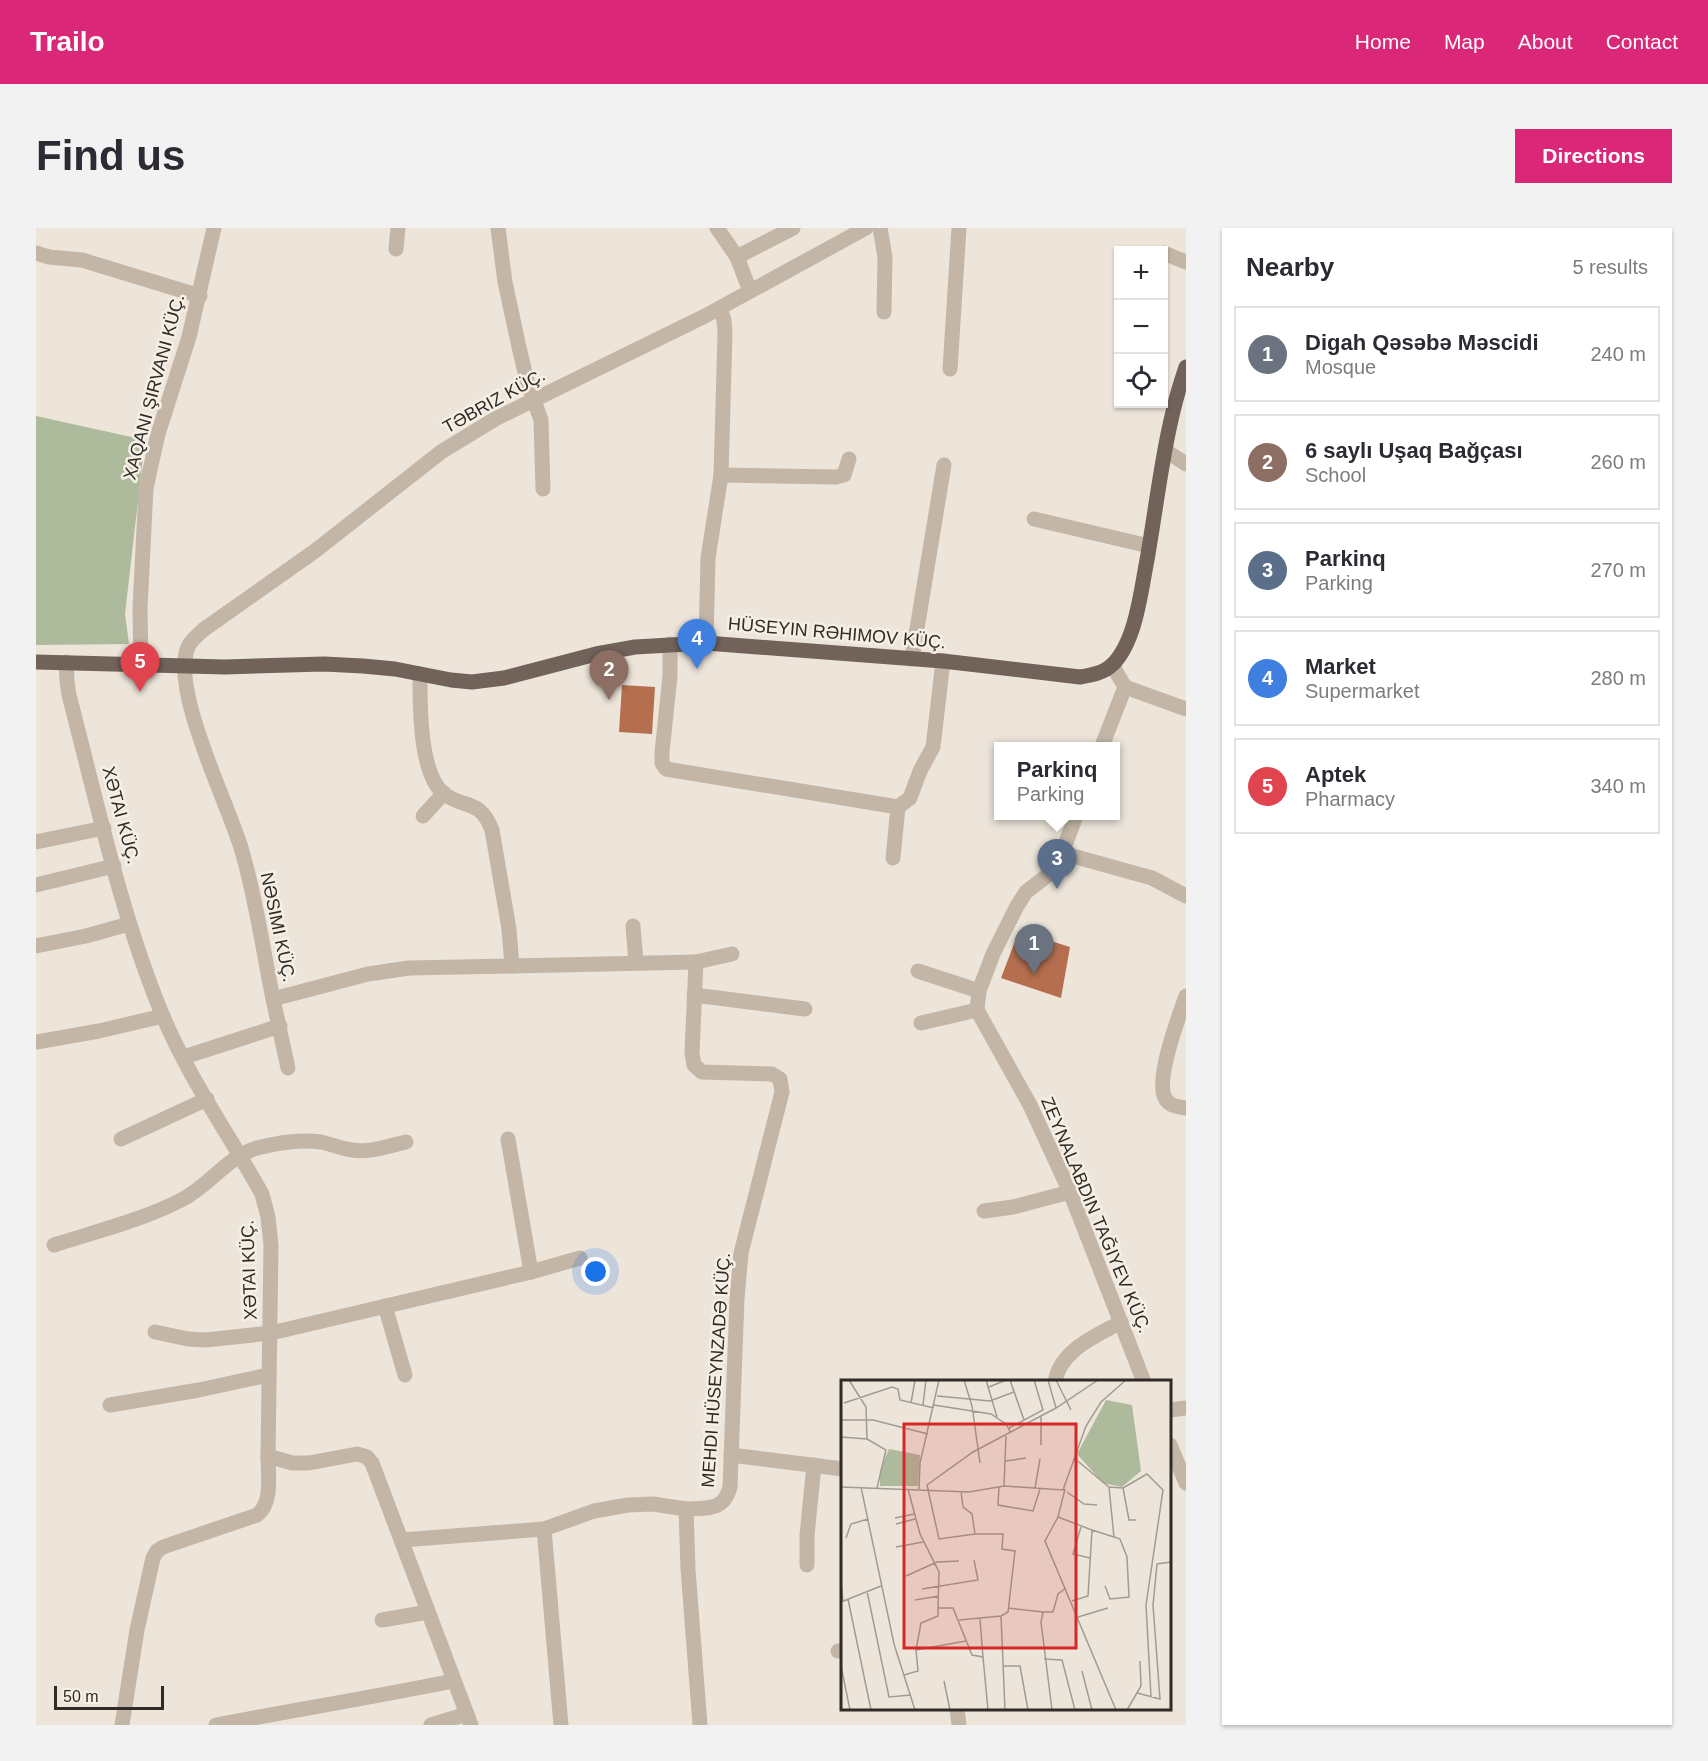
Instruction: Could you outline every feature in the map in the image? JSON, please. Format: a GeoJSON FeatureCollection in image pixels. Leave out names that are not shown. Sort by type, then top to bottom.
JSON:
{"type":"FeatureCollection","features":[{"type":"Feature","properties":{"kind":"main road"},"geometry":{"type":"LineString","coordinates":[[1113,665],[1127,641],[1134,618],[1166,451],[1180,384],[1186,367]]}},
{"type":"Feature","properties":{"kind":"main road","name":"HÜSEYIN RƏHIMOV KÜÇ."},"geometry":{"type":"LineString","coordinates":[[36,662],[185,666],[363,666],[451,680],[491,681],[596,654],[670,644],[706,643],[912,658],[1080,677],[1099,673],[1113,665]]}},
{"type":"Feature","properties":{"kind":"street","name":"XAQANI ŞIRVANI KÜÇ."},"geometry":{"type":"LineString","coordinates":[[141,665],[140,609],[146,488],[158,434],[200,296],[214,228]]}},
{"type":"Feature","properties":{"kind":"street"},"geometry":{"type":"LineString","coordinates":[[396,249],[398,228]]}},
{"type":"Feature","properties":{"kind":"street"},"geometry":{"type":"LineString","coordinates":[[498,228],[514,326],[533,400],[542,420],[543,489]]}},
{"type":"Feature","properties":{"kind":"street"},"geometry":{"type":"LineString","coordinates":[[717,228],[737,257],[750,291]]}},
{"type":"Feature","properties":{"kind":"street"},"geometry":{"type":"LineString","coordinates":[[737,257],[793,228]]}},
{"type":"Feature","properties":{"kind":"street","name":"TƏBRIZ KÜÇ."},"geometry":{"type":"LineString","coordinates":[[185,666],[188,647],[203,630],[315,551],[441,452],[495,419],[720,308],[866,228]]}},
{"type":"Feature","properties":{"kind":"street"},"geometry":{"type":"LineString","coordinates":[[880,228],[885,257],[884,312]]}},
{"type":"Feature","properties":{"kind":"street"},"geometry":{"type":"LineString","coordinates":[[950,369],[959,228]]}},
{"type":"Feature","properties":{"kind":"street"},"geometry":{"type":"LineString","coordinates":[[36,253],[49,257],[82,260],[200,296]]}},
{"type":"Feature","properties":{"kind":"street"},"geometry":{"type":"LineString","coordinates":[[1168,255],[1186,262]]}},
{"type":"Feature","properties":{"kind":"street"},"geometry":{"type":"LineString","coordinates":[[706,643],[708,558],[721,475],[725,333],[720,308]]}},
{"type":"Feature","properties":{"kind":"street"},"geometry":{"type":"LineString","coordinates":[[1166,451],[1186,464]]}},
{"type":"Feature","properties":{"kind":"street"},"geometry":{"type":"LineString","coordinates":[[721,475],[836,477],[844,476],[849,459]]}},
{"type":"Feature","properties":{"kind":"street"},"geometry":{"type":"LineString","coordinates":[[912,658],[944,465]]}},
{"type":"Feature","properties":{"kind":"street"},"geometry":{"type":"LineString","coordinates":[[1034,519],[1149,546]]}},
{"type":"Feature","properties":{"kind":"street"},"geometry":{"type":"LineString","coordinates":[[670,644],[670,676],[662,752],[662,763],[666,769],[898,807],[910,798],[920,771],[933,747],[943,661]]}},
{"type":"Feature","properties":{"kind":"street","name":"XƏTAI KÜÇ."},"geometry":{"type":"LineString","coordinates":[[66,662],[69,695],[129,924],[163,1016],[207,1099],[262,1194],[268,1217],[271,1245],[267,1503],[264,1510],[257,1515],[157,1551],[153,1558],[137,1630],[122,1725]]}},
{"type":"Feature","properties":{"kind":"street"},"geometry":{"type":"LineString","coordinates":[[1113,665],[1125,687],[1186,709]]}},
{"type":"Feature","properties":{"kind":"street","name":"NƏSIMI KÜÇ."},"geometry":{"type":"LineString","coordinates":[[185,666],[188,699],[198,735],[230,815],[242,853],[273,999],[368,974],[409,968],[512,966]]}},
{"type":"Feature","properties":{"kind":"street"},"geometry":{"type":"LineString","coordinates":[[420,674],[423,739],[434,783],[444,793],[480,810],[487,817],[492,830],[512,966],[696,962],[732,954]]}},
{"type":"Feature","properties":{"kind":"street"},"geometry":{"type":"LineString","coordinates":[[1104,742],[1125,687]]}},
{"type":"Feature","properties":{"kind":"street"},"geometry":{"type":"LineString","coordinates":[[423,816],[444,793]]}},
{"type":"Feature","properties":{"kind":"street"},"geometry":{"type":"LineString","coordinates":[[893,858],[898,807]]}},
{"type":"Feature","properties":{"kind":"street"},"geometry":{"type":"LineString","coordinates":[[1074,820],[1052,872],[1026,892],[1017,906],[993,954],[979,991],[977,1010],[1030,1105],[1070,1192],[1143,1380]]}},
{"type":"Feature","properties":{"kind":"street"},"geometry":{"type":"LineString","coordinates":[[36,842],[104,828]]}},
{"type":"Feature","properties":{"kind":"street"},"geometry":{"type":"LineString","coordinates":[[1062,853],[1152,878],[1186,896]]}},
{"type":"Feature","properties":{"kind":"street"},"geometry":{"type":"LineString","coordinates":[[36,885],[114,866]]}},
{"type":"Feature","properties":{"kind":"street"},"geometry":{"type":"LineString","coordinates":[[36,946],[129,924]]}},
{"type":"Feature","properties":{"kind":"street"},"geometry":{"type":"LineString","coordinates":[[633,926],[636,963]]}},
{"type":"Feature","properties":{"kind":"street","name":"MEHDI HÜSEYNZADƏ KÜÇ."},"geometry":{"type":"LineString","coordinates":[[696,962],[692,1053],[694,1065],[702,1072],[772,1074],[780,1079],[782,1092],[741,1253],[737,1299],[730,1487],[727,1498],[719,1505],[686,1509],[688,1569],[700,1725]]}},
{"type":"Feature","properties":{"kind":"street"},"geometry":{"type":"LineString","coordinates":[[918,971],[979,991]]}},
{"type":"Feature","properties":{"kind":"street"},"geometry":{"type":"LineString","coordinates":[[694,995],[805,1009]]}},
{"type":"Feature","properties":{"kind":"street"},"geometry":{"type":"LineString","coordinates":[[1186,996],[1168,1047],[1163,1088],[1165,1099],[1173,1106],[1186,1108]]}},
{"type":"Feature","properties":{"kind":"street"},"geometry":{"type":"LineString","coordinates":[[273,999],[288,1068]]}},
{"type":"Feature","properties":{"kind":"street"},"geometry":{"type":"LineString","coordinates":[[921,1023],[977,1010]]}},
{"type":"Feature","properties":{"kind":"street"},"geometry":{"type":"LineString","coordinates":[[36,1042],[99,1031],[163,1016]]}},
{"type":"Feature","properties":{"kind":"street"},"geometry":{"type":"LineString","coordinates":[[184,1057],[280,1026]]}},
{"type":"Feature","properties":{"kind":"street"},"geometry":{"type":"LineString","coordinates":[[121,1138],[207,1099]]}},
{"type":"Feature","properties":{"kind":"street"},"geometry":{"type":"LineString","coordinates":[[508,1139],[531,1272]]}},
{"type":"Feature","properties":{"kind":"street"},"geometry":{"type":"LineString","coordinates":[[54,1245],[174,1204],[196,1192],[240,1155],[258,1148],[300,1141],[320,1142],[353,1150],[379,1148],[406,1142]]}},
{"type":"Feature","properties":{"kind":"street"},"geometry":{"type":"LineString","coordinates":[[984,1211],[1013,1207],[1070,1192]]}},
{"type":"Feature","properties":{"kind":"street"},"geometry":{"type":"LineString","coordinates":[[155,1332],[188,1339],[206,1340],[271,1333],[531,1272],[580,1258]]}},
{"type":"Feature","properties":{"kind":"street"},"geometry":{"type":"LineString","coordinates":[[385,1306],[405,1375]]}},
{"type":"Feature","properties":{"kind":"street"},"geometry":{"type":"LineString","coordinates":[[1056,1380],[1064,1361],[1079,1345],[1121,1322]]}},
{"type":"Feature","properties":{"kind":"street"},"geometry":{"type":"LineString","coordinates":[[110,1405],[199,1390],[268,1375]]}},
{"type":"Feature","properties":{"kind":"street"},"geometry":{"type":"LineString","coordinates":[[1171,1410],[1186,1407]]}},
{"type":"Feature","properties":{"kind":"street"},"geometry":{"type":"LineString","coordinates":[[1171,1447],[1186,1483]]}},
{"type":"Feature","properties":{"kind":"street"},"geometry":{"type":"LineString","coordinates":[[268,1456],[292,1463],[309,1463],[357,1454],[367,1456],[372,1463],[469,1719],[431,1725]]}},
{"type":"Feature","properties":{"kind":"street"},"geometry":{"type":"LineString","coordinates":[[731,1455],[841,1469]]}},
{"type":"Feature","properties":{"kind":"street"},"geometry":{"type":"LineString","coordinates":[[807,1565],[807,1535],[814,1465]]}},
{"type":"Feature","properties":{"kind":"street"},"geometry":{"type":"LineString","coordinates":[[402,1540],[544,1529],[610,1507],[653,1504],[686,1509]]}},
{"type":"Feature","properties":{"kind":"street"},"geometry":{"type":"LineString","coordinates":[[544,1529],[561,1725]]}},
{"type":"Feature","properties":{"kind":"street"},"geometry":{"type":"LineString","coordinates":[[382,1620],[428,1612]]}},
{"type":"Feature","properties":{"kind":"street"},"geometry":{"type":"LineString","coordinates":[[216,1725],[301,1708],[364,1700],[453,1681]]}},
{"type":"Feature","properties":{"kind":"street"},"geometry":{"type":"LineString","coordinates":[[957,1710],[959,1725]]}},
{"type":"Feature","properties":{"kind":"green space"},"geometry":{"type":"Polygon","coordinates":[[[36,416],[145,440],[125,614],[129,644],[36,645],[36,416]]]}},
{"type":"Feature","properties":{"kind":"building"},"geometry":{"type":"Polygon","coordinates":[[[622,685],[655,687],[652,734],[619,732],[622,685]]]}},
{"type":"Feature","properties":{"kind":"building"},"geometry":{"type":"Polygon","coordinates":[[[1019,931],[1070,947],[1061,998],[1001,978],[1019,931]]]}},
{"type":"Feature","properties":{"kind":"place","name":"Market"},"geometry":{"type":"Point","coordinates":[697,669]}},
{"type":"Feature","properties":{"kind":"place","name":"Aptek"},"geometry":{"type":"Point","coordinates":[140,692]}},
{"type":"Feature","properties":{"kind":"place","name":"6 saylı Uşaq Bağçası"},"geometry":{"type":"Point","coordinates":[609,700]}},
{"type":"Feature","properties":{"kind":"place","name":"Parkinq"},"geometry":{"type":"Point","coordinates":[1057,889]}},
{"type":"Feature","properties":{"kind":"place","name":"Digah Qəsəbə Məscidi"},"geometry":{"type":"Point","coordinates":[1034,974]}}]}
